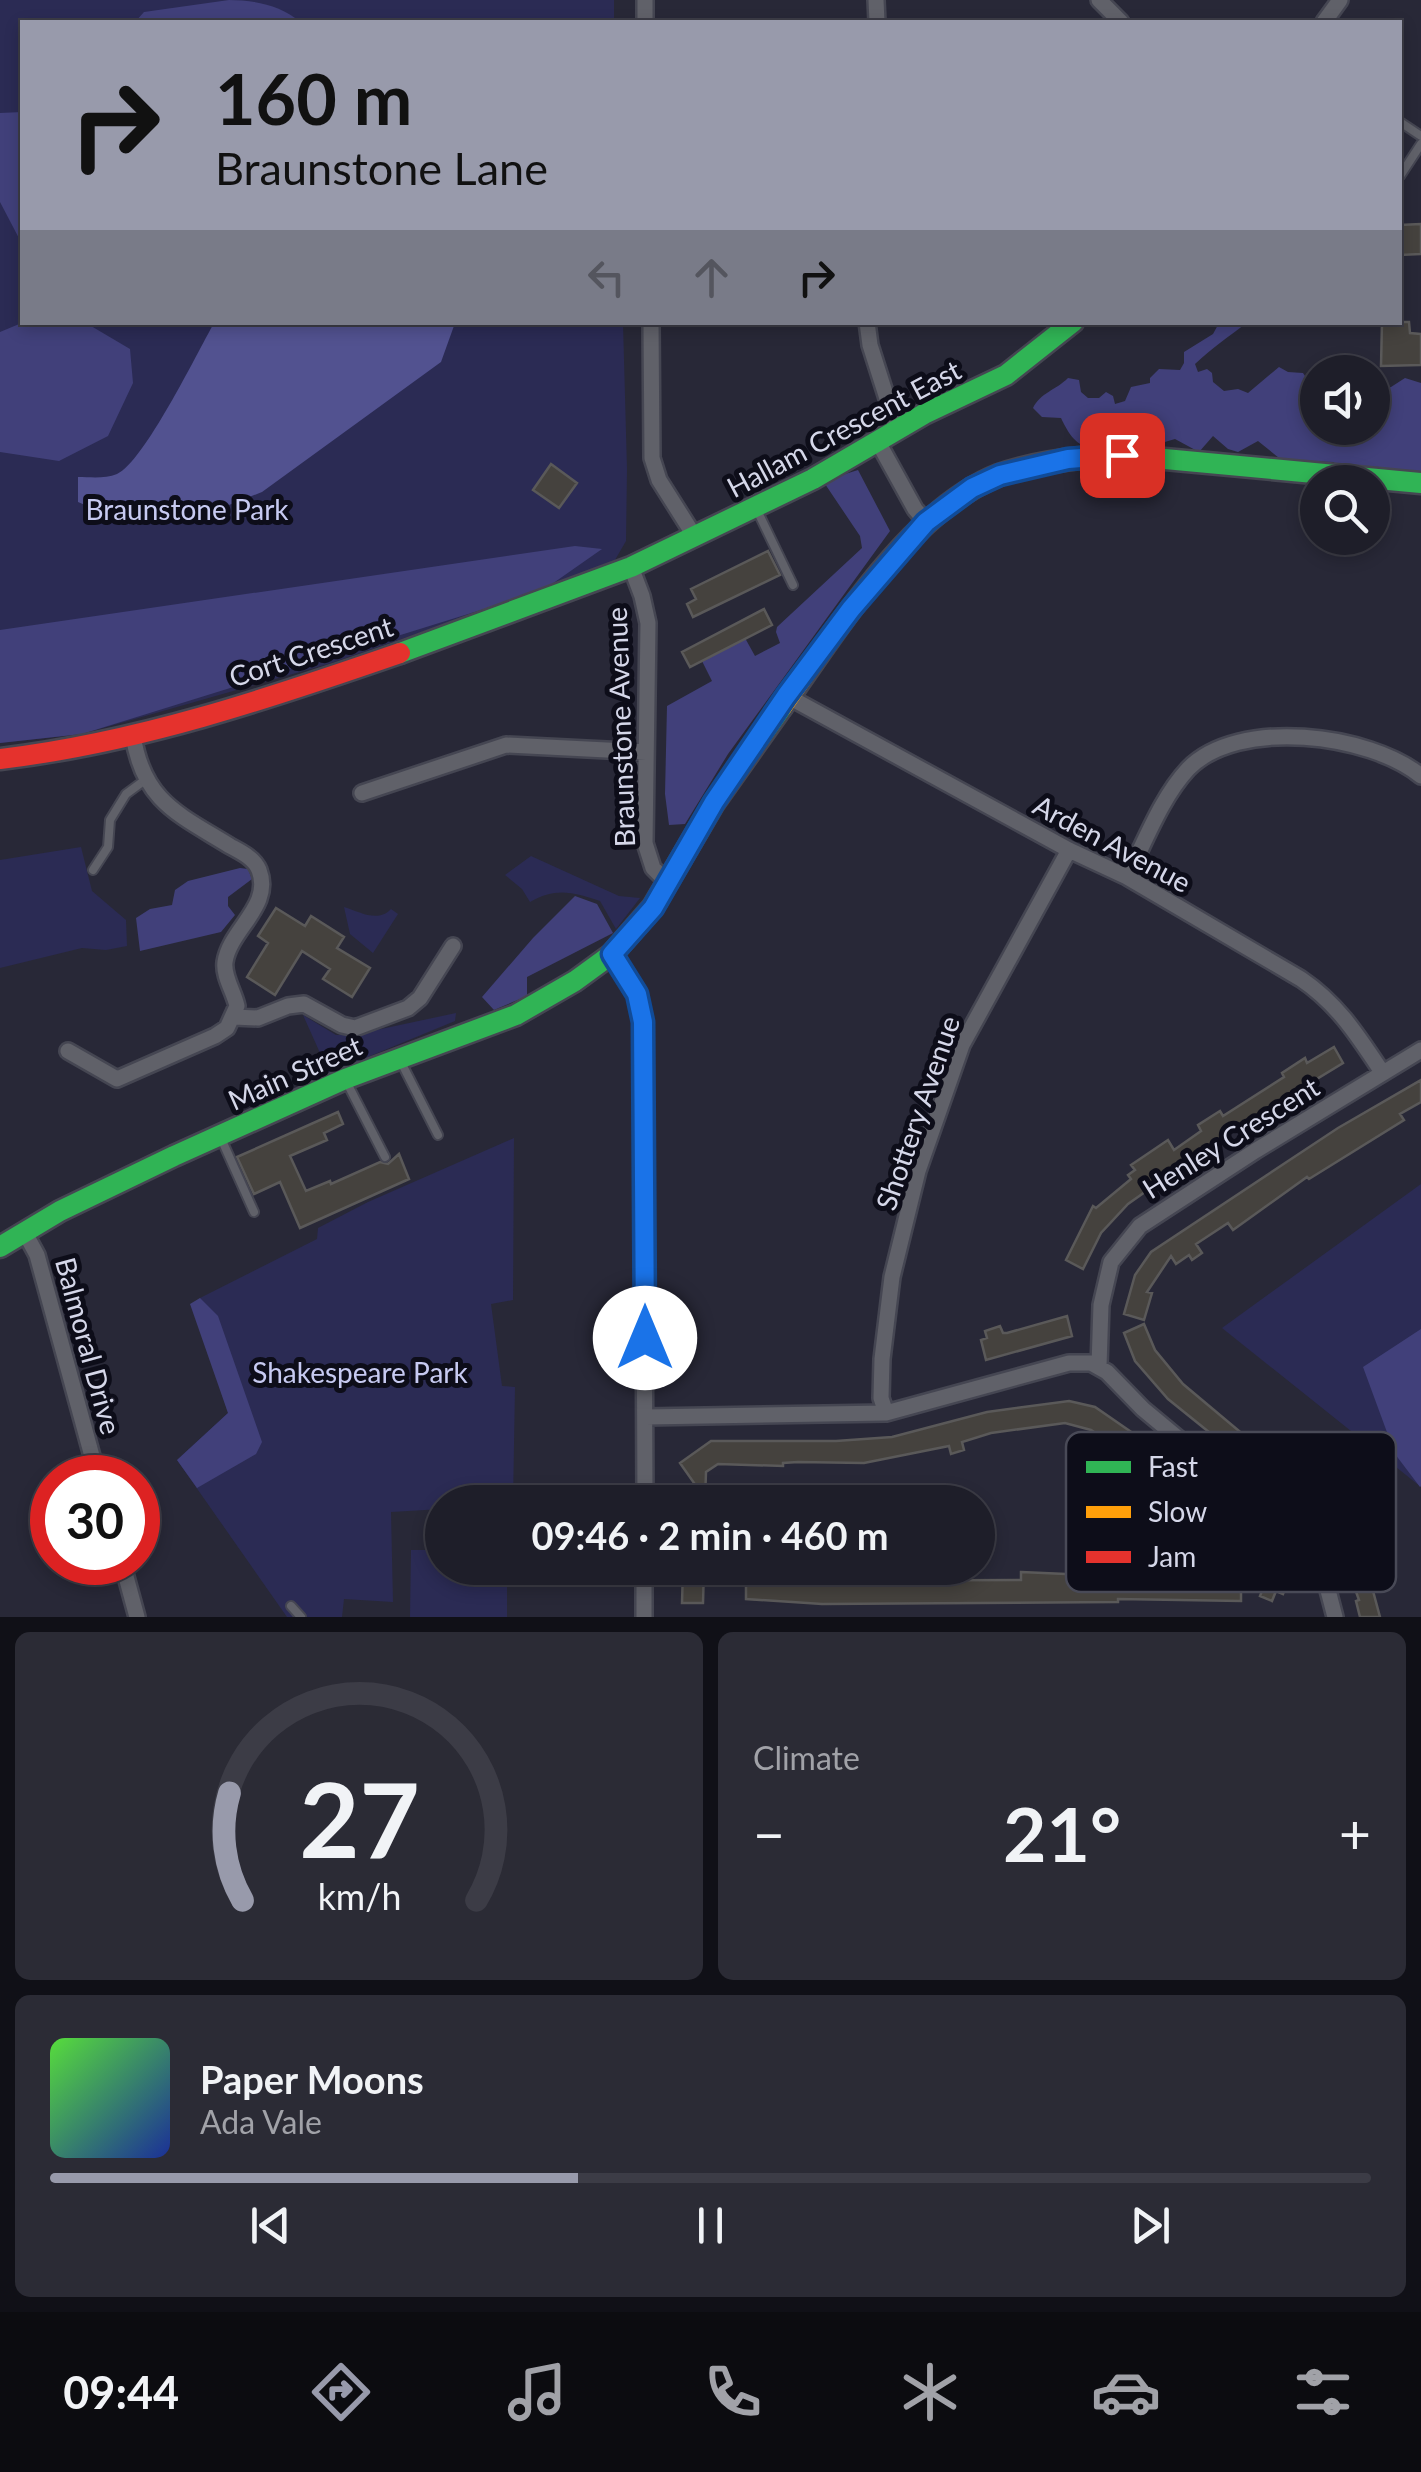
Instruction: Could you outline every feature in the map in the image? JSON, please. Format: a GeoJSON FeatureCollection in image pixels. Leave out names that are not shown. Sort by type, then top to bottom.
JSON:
{"type":"FeatureCollection","features":[{"type":"Feature","properties":{"kind":"street"},"geometry":{"type":"LineString","coordinates":[[1099,0],[1120,20]]}},
{"type":"Feature","properties":{"kind":"street"},"geometry":{"type":"LineString","coordinates":[[652,325],[652,458],[658,480],[695,538]]}},
{"type":"Feature","properties":{"kind":"street"},"geometry":{"type":"LineString","coordinates":[[867,325],[897,430]]}},
{"type":"Feature","properties":{"kind":"street","name":"Hallam Crescent East"},"geometry":{"type":"LineString","coordinates":[[631,567],[756,508],[897,430],[1006,376],[1069,325]]}},
{"type":"Feature","properties":{"kind":"street"},"geometry":{"type":"LineString","coordinates":[[878,442],[926,522]]}},
{"type":"Feature","properties":{"kind":"street","name":"Main Street"},"geometry":{"type":"LineString","coordinates":[[0,1247],[24,1231],[220,1136],[398,1058],[516,1015],[612,954],[653,908],[666,881],[786,696],[851,609],[926,522],[972,488],[1000,475],[1068,459],[1122,455],[1421,483]]}},
{"type":"Feature","properties":{"kind":"street","name":"Cort Crescent"},"geometry":{"type":"LineString","coordinates":[[0,759],[133,735],[396,654],[631,567]]}},
{"type":"Feature","properties":{"kind":"street","name":"Braunstone Avenue"},"geometry":{"type":"LineString","coordinates":[[631,567],[648,624],[645,843],[653,868],[666,881]]}},
{"type":"Feature","properties":{"kind":"street","name":"Arden Avenue"},"geometry":{"type":"LineString","coordinates":[[786,696],[1069,850],[1127,877],[1325,995],[1345,1016],[1382,1072]]}},
{"type":"Feature","properties":{"kind":"street"},"geometry":{"type":"LineString","coordinates":[[68,1051],[109,1078],[117,1079],[214,1036],[234,1018],[238,1006],[224,965],[229,948],[259,900],[260,874],[250,858],[183,818],[158,798],[136,760],[133,735]]}},
{"type":"Feature","properties":{"kind":"street"},"geometry":{"type":"LineString","coordinates":[[1127,877],[1172,790],[1190,766],[1224,748],[1272,736],[1318,737],[1369,747],[1421,776]]}},
{"type":"Feature","properties":{"kind":"street"},"geometry":{"type":"LineString","coordinates":[[362,793],[506,746],[646,752]]}},
{"type":"Feature","properties":{"kind":"street","name":"Shottery Avenue"},"geometry":{"type":"LineString","coordinates":[[886,1414],[880,1380],[890,1293],[918,1172],[962,1045],[1069,850]]}},
{"type":"Feature","properties":{"kind":"street"},"geometry":{"type":"LineString","coordinates":[[234,1018],[258,1018],[304,1004],[354,1028],[408,1008],[420,998],[453,946]]}},
{"type":"Feature","properties":{"kind":"street"},"geometry":{"type":"LineString","coordinates":[[612,954],[637,994],[643,1022],[645,1485]]}},
{"type":"Feature","properties":{"kind":"street","name":"Henley Crescent"},"geometry":{"type":"LineString","coordinates":[[1099,1366],[1101,1305],[1112,1262],[1140,1226],[1421,1050]]}},
{"type":"Feature","properties":{"kind":"street","name":"Balmoral Drive"},"geometry":{"type":"LineString","coordinates":[[24,1231],[38,1256],[92,1455]]}},
{"type":"Feature","properties":{"kind":"street"},"geometry":{"type":"LineString","coordinates":[[646,1416],[886,1414],[1082,1362],[1099,1366],[1170,1432]]}},
{"type":"Feature","properties":{"kind":"street"},"geometry":{"type":"LineString","coordinates":[[128,1585],[136,1617]]}},
{"type":"Feature","properties":{"kind":"street"},"geometry":{"type":"LineString","coordinates":[[644,1585],[644,1617]]}},
{"type":"Feature","properties":{"kind":"street"},"geometry":{"type":"LineString","coordinates":[[1328,1592],[1335,1617]]}},
{"type":"Feature","properties":{"kind":"lane"},"geometry":{"type":"LineString","coordinates":[[1402,124],[1421,140],[1402,173]]}},
{"type":"Feature","properties":{"kind":"lane"},"geometry":{"type":"LineString","coordinates":[[756,508],[793,585]]}},
{"type":"Feature","properties":{"kind":"lane"},"geometry":{"type":"LineString","coordinates":[[93,870],[108,847],[110,820],[126,794],[145,780]]}},
{"type":"Feature","properties":{"kind":"lane"},"geometry":{"type":"LineString","coordinates":[[398,1058],[438,1135]]}},
{"type":"Feature","properties":{"kind":"lane"},"geometry":{"type":"LineString","coordinates":[[345,1080],[385,1157]]}},
{"type":"Feature","properties":{"kind":"lane"},"geometry":{"type":"LineString","coordinates":[[220,1136],[254,1212]]}},
{"type":"Feature","properties":{"kind":"lane"},"geometry":{"type":"LineString","coordinates":[[291,1606],[301,1617]]}},
{"type":"Feature","properties":{"kind":"green space","name":"Braunstone Park"},"geometry":{"type":"Polygon","coordinates":[[[0,0],[614,0],[614,20],[20,20],[20,325],[623,325],[626,541],[615,560],[542,591],[328,664],[82,734],[0,743],[0,0]]]}},
{"type":"Feature","properties":{"kind":"green space"},"geometry":{"type":"Polygon","coordinates":[[[81,847],[92,891],[126,920],[127,946],[106,950],[82,948],[0,968],[0,860],[81,847]]]}},
{"type":"Feature","properties":{"kind":"green space"},"geometry":{"type":"Polygon","coordinates":[[[531,856],[619,896],[640,898],[616,929],[600,901],[591,898],[556,893],[530,902],[505,875],[531,856]]]}},
{"type":"Feature","properties":{"kind":"green space"},"geometry":{"type":"Polygon","coordinates":[[[344,907],[369,915],[391,909],[398,914],[373,953],[350,934],[344,907]]]}},
{"type":"Feature","properties":{"kind":"green space"},"geometry":{"type":"Polygon","coordinates":[[[456,1013],[455,1021],[329,1073],[303,1015],[336,1035],[353,1035],[456,1013]]]}},
{"type":"Feature","properties":{"kind":"green space","name":"Shakespeare Park"},"geometry":{"type":"Polygon","coordinates":[[[514,1138],[513,1300],[491,1304],[502,1386],[515,1387],[513,1485],[425,1485],[425,1510],[391,1512],[393,1602],[344,1599],[342,1617],[287,1617],[177,1460],[228,1413],[194,1305],[200,1298],[317,1239],[318,1228],[514,1138]]]}},
{"type":"Feature","properties":{"kind":"green space"},"geometry":{"type":"Polygon","coordinates":[[[1421,1184],[1421,1487],[1396,1467],[1396,1432],[1352,1432],[1222,1328],[1421,1184]]]}},
{"type":"Feature","properties":{"kind":"green space"},"geometry":{"type":"Polygon","coordinates":[[[411,1550],[425,1550],[425,1585],[507,1585],[507,1617],[410,1617],[411,1550]]]}},
{"type":"Feature","properties":{"kind":"shaded area"},"geometry":{"type":"Polygon","coordinates":[[[229,0],[266,5],[297,20],[137,20],[144,12],[229,0]]]}},
{"type":"Feature","properties":{"kind":"shaded area"},"geometry":{"type":"Polygon","coordinates":[[[20,112],[20,240],[0,202],[0,113],[20,112]]]}},
{"type":"Feature","properties":{"kind":"shaded area"},"geometry":{"type":"Polygon","coordinates":[[[20,324],[89,325],[130,349],[133,383],[108,436],[59,461],[0,452],[0,332],[20,324]]]}},
{"type":"Feature","properties":{"kind":"shaded area"},"geometry":{"type":"Polygon","coordinates":[[[212,325],[454,325],[441,362],[262,492],[191,520],[132,525],[78,502],[78,477],[117,474],[141,450],[212,325]]]}},
{"type":"Feature","properties":{"kind":"shaded area"},"geometry":{"type":"Polygon","coordinates":[[[1218,325],[1244,325],[1195,364],[1198,372],[1207,369],[1213,382],[1224,391],[1238,389],[1248,393],[1279,367],[1300,373],[1300,445],[1390,445],[1390,387],[1405,378],[1421,383],[1421,473],[1392,477],[1390,465],[1292,461],[1279,458],[1258,441],[1238,452],[1213,436],[1199,452],[1175,439],[1130,449],[1119,438],[1112,439],[1105,448],[1089,448],[1073,438],[1061,418],[1042,417],[1033,408],[1068,378],[1079,380],[1081,392],[1088,398],[1099,398],[1106,392],[1113,396],[1115,404],[1125,401],[1131,387],[1150,383],[1159,369],[1180,370],[1184,352],[1213,334],[1218,325]]]}},
{"type":"Feature","properties":{"kind":"shaded area"},"geometry":{"type":"Polygon","coordinates":[[[858,470],[890,531],[728,754],[685,824],[669,825],[665,794],[667,706],[712,681],[702,661],[745,638],[755,656],[780,643],[777,627],[862,548],[860,536],[823,481],[858,470]]]}},
{"type":"Feature","properties":{"kind":"shaded area"},"geometry":{"type":"Polygon","coordinates":[[[575,546],[602,549],[542,591],[82,734],[0,743],[0,630],[575,546]]]}},
{"type":"Feature","properties":{"kind":"shaded area"},"geometry":{"type":"Polygon","coordinates":[[[248,869],[252,879],[228,897],[228,906],[235,915],[221,932],[140,951],[136,918],[150,909],[172,905],[175,890],[188,881],[248,869]]]}},
{"type":"Feature","properties":{"kind":"shaded area"},"geometry":{"type":"Polygon","coordinates":[[[575,896],[597,904],[613,933],[527,977],[527,996],[494,1010],[482,997],[575,896]]]}},
{"type":"Feature","properties":{"kind":"shaded area"},"geometry":{"type":"Polygon","coordinates":[[[200,1298],[218,1316],[262,1442],[256,1454],[197,1488],[177,1460],[228,1413],[190,1304],[200,1298]]]}},
{"type":"Feature","properties":{"kind":"shaded area"},"geometry":{"type":"Polygon","coordinates":[[[1421,1329],[1420,1487],[1396,1455],[1396,1432],[1387,1432],[1363,1367],[1421,1329]]]}},
{"type":"Feature","properties":{"kind":"building"},"geometry":{"type":"Polygon","coordinates":[[[1421,224],[1421,254],[1402,255],[1402,225],[1421,224]]]}},
{"type":"Feature","properties":{"kind":"building"},"geometry":{"type":"Polygon","coordinates":[[[1409,322],[1410,333],[1421,334],[1421,365],[1390,366],[1390,355],[1381,355],[1382,325],[1409,322]]]}},
{"type":"Feature","properties":{"kind":"building"},"geometry":{"type":"Polygon","coordinates":[[[551,464],[577,483],[559,508],[533,490],[551,464]]]}},
{"type":"Feature","properties":{"kind":"building"},"geometry":{"type":"Polygon","coordinates":[[[768,551],[780,575],[693,617],[687,604],[696,599],[691,589],[768,551]]]}},
{"type":"Feature","properties":{"kind":"building"},"geometry":{"type":"Polygon","coordinates":[[[764,609],[772,625],[690,667],[682,652],[764,609]]]}},
{"type":"Feature","properties":{"kind":"building"},"geometry":{"type":"Polygon","coordinates":[[[276,908],[305,926],[311,916],[344,937],[337,948],[370,968],[352,997],[323,979],[330,969],[302,951],[275,995],[247,977],[268,943],[258,936],[276,908]]]}},
{"type":"Feature","properties":{"kind":"building"},"geometry":{"type":"Polygon","coordinates":[[[1334,1047],[1343,1063],[1233,1130],[1128,1204],[1101,1233],[1083,1269],[1066,1260],[1093,1206],[1096,1208],[1131,1179],[1128,1175],[1135,1170],[1131,1165],[1168,1140],[1174,1150],[1201,1131],[1198,1125],[1220,1111],[1223,1116],[1284,1077],[1282,1073],[1305,1058],[1307,1063],[1334,1047]]]}},
{"type":"Feature","properties":{"kind":"building"},"geometry":{"type":"Polygon","coordinates":[[[1421,1080],[1421,1102],[1400,1114],[1404,1120],[1307,1177],[1233,1230],[1228,1223],[1196,1244],[1202,1253],[1192,1260],[1189,1255],[1176,1264],[1171,1256],[1147,1292],[1152,1293],[1144,1320],[1124,1314],[1135,1275],[1151,1252],[1338,1128],[1421,1080]]]}},
{"type":"Feature","properties":{"kind":"building"},"geometry":{"type":"Polygon","coordinates":[[[338,1112],[343,1124],[324,1133],[327,1140],[290,1156],[306,1191],[380,1162],[388,1164],[399,1154],[409,1179],[300,1228],[280,1182],[254,1194],[237,1157],[338,1112]]]}},
{"type":"Feature","properties":{"kind":"building"},"geometry":{"type":"Polygon","coordinates":[[[1067,1316],[1072,1336],[986,1360],[981,1340],[987,1338],[985,1331],[1000,1326],[1007,1333],[1067,1316]]]}},
{"type":"Feature","properties":{"kind":"building"},"geometry":{"type":"Polygon","coordinates":[[[1144,1324],[1155,1350],[1183,1384],[1240,1432],[1209,1432],[1168,1399],[1135,1361],[1124,1333],[1144,1324]]]}},
{"type":"Feature","properties":{"kind":"building"},"geometry":{"type":"Polygon","coordinates":[[[1069,1401],[1095,1407],[1131,1432],[1094,1432],[1065,1423],[991,1433],[962,1442],[964,1450],[951,1454],[949,1446],[864,1463],[718,1464],[706,1472],[706,1485],[695,1485],[680,1463],[711,1441],[892,1437],[987,1412],[1069,1401]]]}},
{"type":"Feature","properties":{"kind":"building"},"geometry":{"type":"Polygon","coordinates":[[[1021,1572],[1066,1574],[1066,1592],[1241,1592],[1241,1601],[822,1604],[746,1599],[746,1585],[995,1585],[995,1580],[1021,1580],[1021,1572]]]}},
{"type":"Feature","properties":{"kind":"building"},"geometry":{"type":"Polygon","coordinates":[[[683,1585],[704,1585],[703,1603],[682,1603],[683,1585]]]}},
{"type":"Feature","properties":{"kind":"building"},"geometry":{"type":"Polygon","coordinates":[[[1262,1592],[1276,1592],[1272,1601],[1260,1596],[1262,1592]]]}},
{"type":"Feature","properties":{"kind":"building"},"geometry":{"type":"Polygon","coordinates":[[[1356,1592],[1373,1592],[1380,1617],[1360,1617],[1356,1601],[1356,1592]]]}},
{"type":"Feature","properties":{"kind":"traffic: fast"},"geometry":{"type":"LineString","coordinates":[[400,653],[631,567],[813,479],[924,414],[1006,375],[1069,325]]}},
{"type":"Feature","properties":{"kind":"traffic: fast"},"geometry":{"type":"LineString","coordinates":[[1089,457],[1122,455],[1421,483]]}},
{"type":"Feature","properties":{"kind":"traffic: fast"},"geometry":{"type":"LineString","coordinates":[[0,1247],[60,1211],[174,1156],[345,1079],[516,1015],[575,981],[612,954],[653,907],[714,803],[782,707]]}},
{"type":"Feature","properties":{"kind":"traffic: slow"},"geometry":{"type":"LineString","coordinates":[[782,707],[877,576],[935,515],[966,492],[999,475],[1089,457]]}},
{"type":"Feature","properties":{"kind":"traffic: jam"},"geometry":{"type":"LineString","coordinates":[[0,759],[152,730],[400,653]]}},
{"type":"Feature","properties":{"kind":"route"},"geometry":{"type":"LineString","coordinates":[[645,1338],[643,1022],[637,994],[612,954],[653,908],[714,802],[786,696],[851,609],[926,522],[972,488],[1000,475],[1068,459],[1122,455]]}}]}
